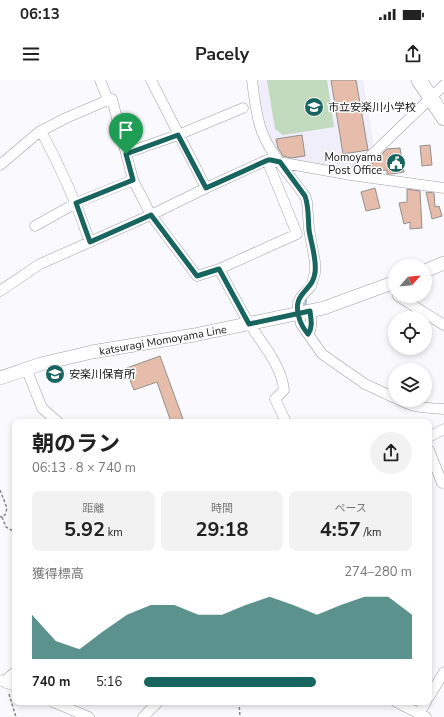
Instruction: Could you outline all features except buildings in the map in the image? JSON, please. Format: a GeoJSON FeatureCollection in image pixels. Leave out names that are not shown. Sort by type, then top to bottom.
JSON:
{"type":"FeatureCollection","features":[{"type":"Feature","properties":{"kind":"highway"},"geometry":{"type":"LineString","coordinates":[[419,80],[444,118]]}},
{"type":"Feature","properties":{"kind":"main road"},"geometry":{"type":"LineString","coordinates":[[432,268],[444,263]]}},
{"type":"Feature","properties":{"kind":"main road","name":"katsuragi Momoyama Line"},"geometry":{"type":"LineString","coordinates":[[0,378],[26,368],[92,352],[194,335],[324,308],[388,284]]}},
{"type":"Feature","properties":{"kind":"street"},"geometry":{"type":"LineString","coordinates":[[100,80],[108,100]]}},
{"type":"Feature","properties":{"kind":"street"},"geometry":{"type":"LineString","coordinates":[[151,80],[206,188]]}},
{"type":"Feature","properties":{"kind":"street"},"geometry":{"type":"LineString","coordinates":[[252,80],[255,105],[261,130],[280,162],[305,196],[307,202],[315,272],[311,286],[298,302],[304,312],[301,324],[322,354],[365,384],[388,395]]}},
{"type":"Feature","properties":{"kind":"street"},"geometry":{"type":"LineString","coordinates":[[352,175],[444,85]]}},
{"type":"Feature","properties":{"kind":"street"},"geometry":{"type":"LineString","coordinates":[[0,165],[41,131],[66,118],[112,99],[133,180],[151,215],[197,276],[219,269],[297,234],[268,160]]}},
{"type":"Feature","properties":{"kind":"street"},"geometry":{"type":"LineString","coordinates":[[126,154],[178,135],[243,108]]}},
{"type":"Feature","properties":{"kind":"street"},"geometry":{"type":"LineString","coordinates":[[41,131],[59,164],[76,203],[90,242]]}},
{"type":"Feature","properties":{"kind":"street"},"geometry":{"type":"LineString","coordinates":[[0,291],[40,264],[151,215],[268,160],[352,175],[444,188]]}},
{"type":"Feature","properties":{"kind":"street"},"geometry":{"type":"LineString","coordinates":[[35,226],[76,203],[133,180]]}},
{"type":"Feature","properties":{"kind":"street"},"geometry":{"type":"LineString","coordinates":[[219,269],[249,324],[274,360],[283,382],[284,390],[275,399],[285,419]]}},
{"type":"Feature","properties":{"kind":"street"},"geometry":{"type":"LineString","coordinates":[[409,303],[444,325]]}},
{"type":"Feature","properties":{"kind":"street"},"geometry":{"type":"LineString","coordinates":[[26,368],[42,408],[55,419]]}},
{"type":"Feature","properties":{"kind":"street"},"geometry":{"type":"LineString","coordinates":[[417,407],[444,409]]}},
{"type":"Feature","properties":{"kind":"street"},"geometry":{"type":"LineString","coordinates":[[432,435],[444,429]]}},
{"type":"Feature","properties":{"kind":"street"},"geometry":{"type":"LineString","coordinates":[[432,458],[442,483]]}},
{"type":"Feature","properties":{"kind":"street"},"geometry":{"type":"LineString","coordinates":[[432,692],[444,672]]}},
{"type":"Feature","properties":{"kind":"street"},"geometry":{"type":"LineString","coordinates":[[7,683],[8,678],[12,675]]}},
{"type":"Feature","properties":{"kind":"street"},"geometry":{"type":"LineString","coordinates":[[60,705],[89,717]]}},
{"type":"Feature","properties":{"kind":"street"},"geometry":{"type":"LineString","coordinates":[[143,717],[155,705]]}},
{"type":"Feature","properties":{"kind":"street"},"geometry":{"type":"LineString","coordinates":[[402,705],[423,715],[425,705]]}},
{"type":"Feature","properties":{"kind":"path"},"geometry":{"type":"LineString","coordinates":[[0,490],[7,508],[5,515],[1,517],[6,527],[12,530]]}},
{"type":"Feature","properties":{"kind":"path"},"geometry":{"type":"LineString","coordinates":[[7,683],[12,702]]}},
{"type":"Feature","properties":{"kind":"path"},"geometry":{"type":"LineString","coordinates":[[13,705],[16,717]]}},
{"type":"Feature","properties":{"kind":"path"},"geometry":{"type":"LineString","coordinates":[[239,705],[240,717]]}},
{"type":"Feature","properties":{"kind":"shaded area","name":"市立安楽川小学校"},"geometry":{"type":"Polygon","coordinates":[[[255,80],[363,80],[374,147],[351,170],[283,159],[265,134],[255,80]]]}},
{"type":"Feature","properties":{"kind":"green space"},"geometry":{"type":"Polygon","coordinates":[[[267,80],[327,80],[334,127],[283,135],[275,129],[267,80]]]}},
{"type":"Feature","properties":{"kind":"waterway"},"geometry":{"type":"LineString","coordinates":[[305,307],[306,300]]}},
{"type":"Feature","properties":{"kind":"place","name":"市立安楽川小学校"},"geometry":{"type":"Point","coordinates":[314,107]}},
{"type":"Feature","properties":{"kind":"place","name":"Momoyama Post Office"},"geometry":{"type":"Point","coordinates":[396,163]}},
{"type":"Feature","properties":{"kind":"place","name":"安楽川保育所"},"geometry":{"type":"Point","coordinates":[55,374]}},
{"type":"Feature","properties":{"kind":"route"},"geometry":{"type":"LineString","coordinates":[[126,154],[133,180],[76,203],[90,242],[151,215],[197,276],[219,269],[249,324],[299,314],[310,311],[312,324],[311,330],[308,334],[301,324],[299,314],[298,307],[298,302],[301,297],[311,286],[315,272],[307,202],[305,196],[280,162],[268,160],[206,188],[178,135],[126,154]]}}]}
